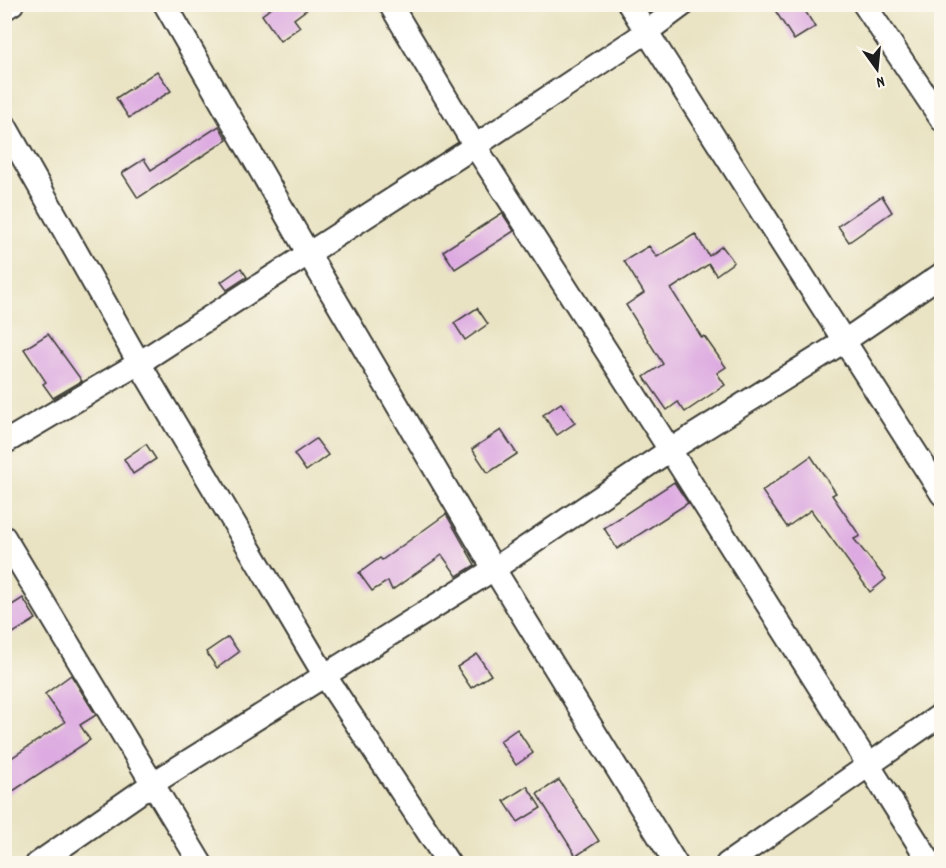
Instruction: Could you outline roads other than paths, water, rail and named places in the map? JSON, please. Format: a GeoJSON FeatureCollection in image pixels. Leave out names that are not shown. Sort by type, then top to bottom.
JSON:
{"type":"FeatureCollection","features":[{"type":"Feature","properties":{"kind":"street"},"geometry":{"type":"LineString","coordinates":[[4,9],[12,4]]}},
{"type":"Feature","properties":{"kind":"street"},"geometry":{"type":"LineString","coordinates":[[165,4],[308,253],[494,568],[676,864]]}},
{"type":"Feature","properties":{"kind":"street"},"geometry":{"type":"LineString","coordinates":[[390,4],[475,146],[931,864]]}},
{"type":"Feature","properties":{"kind":"street"},"geometry":{"type":"LineString","coordinates":[[628,4],[942,494]]}},
{"type":"Feature","properties":{"kind":"street"},"geometry":{"type":"LineString","coordinates":[[4,443],[139,363],[475,146],[645,33],[684,4]]}},
{"type":"Feature","properties":{"kind":"street"},"geometry":{"type":"LineString","coordinates":[[864,4],[942,120]]}},
{"type":"Feature","properties":{"kind":"street"},"geometry":{"type":"LineString","coordinates":[[4,124],[139,363],[325,676],[449,864]]}},
{"type":"Feature","properties":{"kind":"street"},"geometry":{"type":"LineString","coordinates":[[37,864],[152,784],[494,568],[670,450],[843,342],[942,274]]}},
{"type":"Feature","properties":{"kind":"street"},"geometry":{"type":"LineString","coordinates":[[4,537],[201,864]]}},
{"type":"Feature","properties":{"kind":"street"},"geometry":{"type":"LineString","coordinates":[[727,864],[942,714]]}}]}
